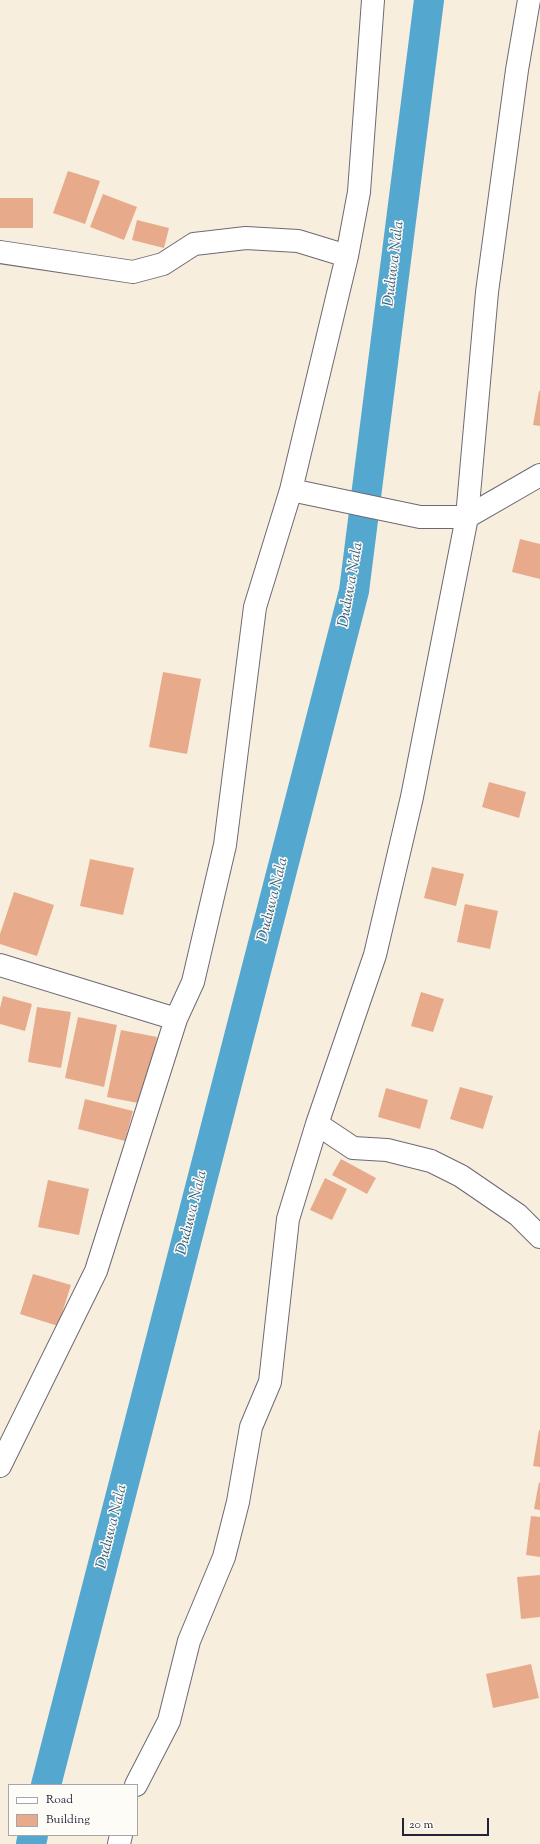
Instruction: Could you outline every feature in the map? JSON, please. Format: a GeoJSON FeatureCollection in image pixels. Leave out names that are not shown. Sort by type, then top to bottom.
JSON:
{"type":"FeatureCollection","features":[{"type":"Feature","properties":{"kind":"street"},"geometry":{"type":"LineString","coordinates":[[0,1466],[96,1271],[176,1019],[193,982],[225,845],[255,607],[291,490],[347,256],[359,192],[373,0]]}},
{"type":"Feature","properties":{"kind":"street"},"geometry":{"type":"LineString","coordinates":[[137,1784],[169,1721],[188,1641],[224,1557],[238,1502],[251,1427],[270,1382],[288,1219],[317,1124],[375,954],[412,797],[467,517],[487,292],[517,70],[529,0]]}},
{"type":"Feature","properties":{"kind":"street"},"geometry":{"type":"LineString","coordinates":[[0,252],[133,272],[163,264],[194,244],[246,238],[298,241],[347,256]]}},
{"type":"Feature","properties":{"kind":"street"},"geometry":{"type":"LineString","coordinates":[[291,490],[420,517],[467,517],[540,474]]}},
{"type":"Feature","properties":{"kind":"street"},"geometry":{"type":"LineString","coordinates":[[0,965],[176,1019]]}},
{"type":"Feature","properties":{"kind":"street"},"geometry":{"type":"LineString","coordinates":[[317,1124],[354,1148],[394,1152],[430,1161],[455,1173],[518,1216],[540,1237]]}},
{"type":"Feature","properties":{"kind":"building"},"geometry":{"type":"Polygon","coordinates":[[[68,171],[100,181],[85,224],[53,213],[68,171]]]}},
{"type":"Feature","properties":{"kind":"building"},"geometry":{"type":"Polygon","coordinates":[[[103,194],[137,207],[124,240],[90,227],[103,194]]]}},
{"type":"Feature","properties":{"kind":"building"},"geometry":{"type":"Polygon","coordinates":[[[0,198],[33,198],[33,228],[0,228],[0,198]]]}},
{"type":"Feature","properties":{"kind":"building"},"geometry":{"type":"Polygon","coordinates":[[[137,220],[169,228],[164,248],[132,240],[137,220]]]}},
{"type":"Feature","properties":{"kind":"building"},"geometry":{"type":"Polygon","coordinates":[[[540,391],[540,426],[533,425],[540,391]]]}},
{"type":"Feature","properties":{"kind":"building"},"geometry":{"type":"Polygon","coordinates":[[[520,539],[540,544],[540,579],[512,572],[520,539]]]}},
{"type":"Feature","properties":{"kind":"building"},"geometry":{"type":"Polygon","coordinates":[[[163,672],[201,679],[187,754],[149,747],[163,672]]]}},
{"type":"Feature","properties":{"kind":"building"},"geometry":{"type":"Polygon","coordinates":[[[489,782],[526,792],[519,818],[482,807],[489,782]]]}},
{"type":"Feature","properties":{"kind":"building"},"geometry":{"type":"Polygon","coordinates":[[[90,859],[134,868],[123,915],[80,906],[90,859]]]}},
{"type":"Feature","properties":{"kind":"building"},"geometry":{"type":"Polygon","coordinates":[[[432,867],[464,874],[456,906],[424,898],[432,867]]]}},
{"type":"Feature","properties":{"kind":"building"},"geometry":{"type":"Polygon","coordinates":[[[14,892],[54,905],[37,956],[0,944],[0,934],[14,892]]]}},
{"type":"Feature","properties":{"kind":"building"},"geometry":{"type":"Polygon","coordinates":[[[465,904],[498,911],[490,949],[457,942],[465,904]]]}},
{"type":"Feature","properties":{"kind":"building"},"geometry":{"type":"Polygon","coordinates":[[[421,992],[444,999],[433,1032],[411,1026],[421,992]]]}},
{"type":"Feature","properties":{"kind":"building"},"geometry":{"type":"Polygon","coordinates":[[[3,996],[32,1004],[25,1031],[0,1024],[0,1008],[3,996]]]}},
{"type":"Feature","properties":{"kind":"building"},"geometry":{"type":"Polygon","coordinates":[[[37,1007],[71,1012],[61,1068],[28,1062],[37,1007]]]}},
{"type":"Feature","properties":{"kind":"building"},"geometry":{"type":"Polygon","coordinates":[[[78,1017],[117,1025],[104,1087],[65,1078],[78,1017]]]}},
{"type":"Feature","properties":{"kind":"building"},"geometry":{"type":"Polygon","coordinates":[[[121,1030],[157,1037],[143,1104],[107,1097],[121,1030]]]}},
{"type":"Feature","properties":{"kind":"building"},"geometry":{"type":"Polygon","coordinates":[[[460,1087],[493,1096],[483,1129],[450,1119],[460,1087]]]}},
{"type":"Feature","properties":{"kind":"building"},"geometry":{"type":"Polygon","coordinates":[[[386,1088],[428,1100],[420,1129],[378,1117],[386,1088]]]}},
{"type":"Feature","properties":{"kind":"building"},"geometry":{"type":"Polygon","coordinates":[[[85,1099],[133,1111],[125,1141],[78,1129],[85,1099]]]}},
{"type":"Feature","properties":{"kind":"building"},"geometry":{"type":"Polygon","coordinates":[[[341,1159],[376,1178],[367,1194],[332,1175],[341,1159]]]}},
{"type":"Feature","properties":{"kind":"building"},"geometry":{"type":"Polygon","coordinates":[[[325,1178],[347,1189],[332,1220],[310,1210],[325,1178]]]}},
{"type":"Feature","properties":{"kind":"building"},"geometry":{"type":"Polygon","coordinates":[[[48,1180],[89,1189],[79,1235],[38,1227],[48,1180]]]}},
{"type":"Feature","properties":{"kind":"building"},"geometry":{"type":"Polygon","coordinates":[[[33,1274],[71,1285],[58,1326],[20,1314],[33,1274]]]}},
{"type":"Feature","properties":{"kind":"building"},"geometry":{"type":"Polygon","coordinates":[[[540,1430],[540,1467],[533,1466],[540,1430]]]}},
{"type":"Feature","properties":{"kind":"building"},"geometry":{"type":"Polygon","coordinates":[[[539,1482],[540,1483],[540,1510],[534,1509],[539,1482]]]}},
{"type":"Feature","properties":{"kind":"building"},"geometry":{"type":"Polygon","coordinates":[[[531,1516],[540,1517],[540,1557],[526,1555],[531,1516]]]}},
{"type":"Feature","properties":{"kind":"building"},"geometry":{"type":"Polygon","coordinates":[[[540,1575],[540,1617],[521,1619],[517,1577],[540,1575]]]}},
{"type":"Feature","properties":{"kind":"building"},"geometry":{"type":"Polygon","coordinates":[[[531,1664],[539,1698],[493,1708],[486,1674],[531,1664]]]}},
{"type":"Feature","properties":{"kind":"waterway","name":"Duduwa Nala"},"geometry":{"type":"LineString","coordinates":[[46,1784],[354,591],[429,0]]}},
{"type":"Feature","properties":{"kind":"waterway","name":"Duduwa Nala"},"geometry":{"type":"LineString","coordinates":[[31,1844],[33,1836]]}}]}
